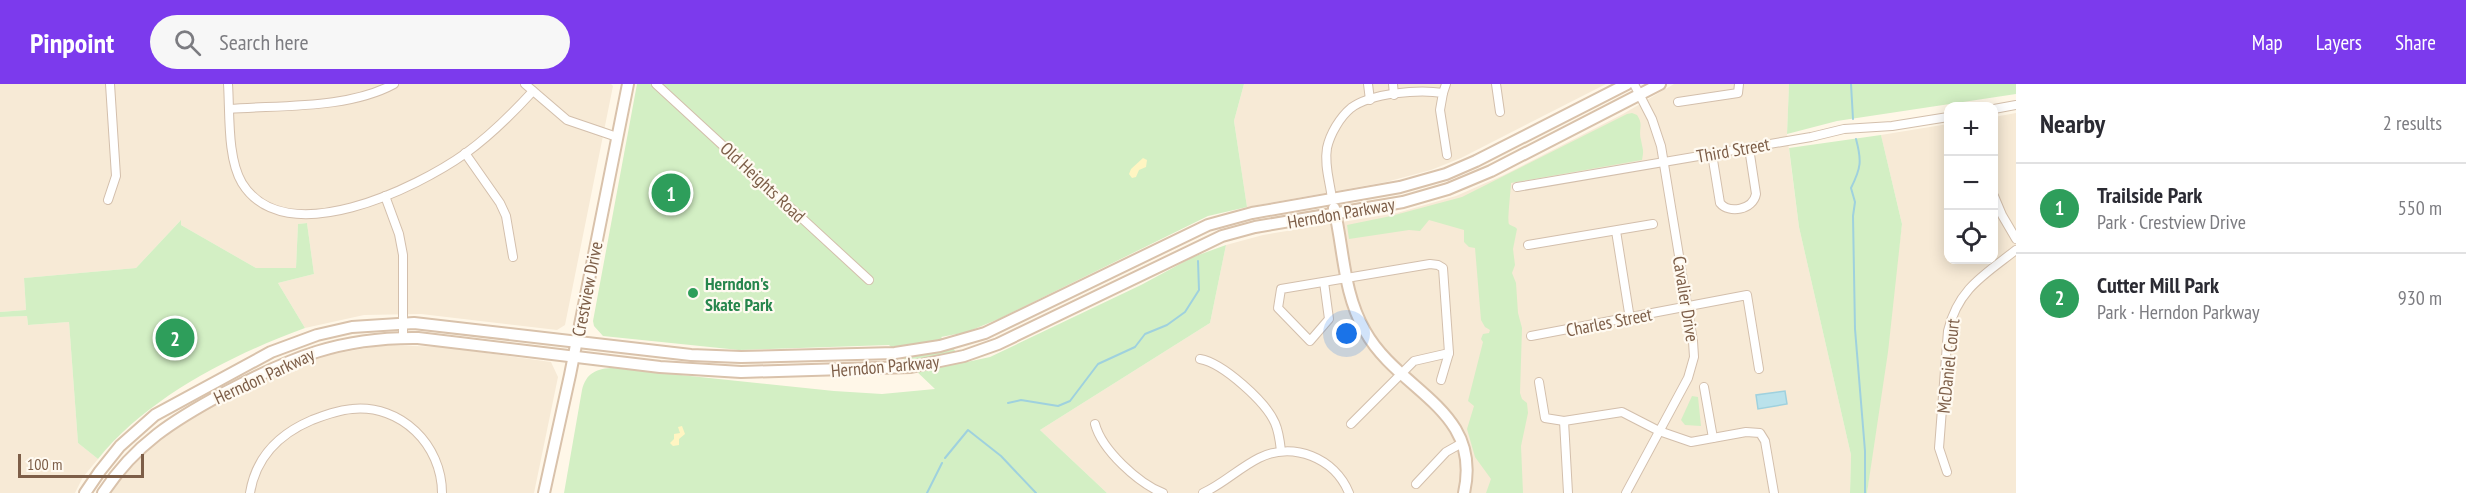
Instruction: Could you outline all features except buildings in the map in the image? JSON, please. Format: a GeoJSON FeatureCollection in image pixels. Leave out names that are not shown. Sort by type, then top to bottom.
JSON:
{"type":"FeatureCollection","features":[{"type":"Feature","properties":{"kind":"main road","name":"Crestview Drive"},"geometry":{"type":"LineString","coordinates":[[544,493],[628,84]]}},
{"type":"Feature","properties":{"kind":"main road","name":"Herndon Parkway"},"geometry":{"type":"LineString","coordinates":[[86,493],[104,464],[132,434],[155,415],[271,352],[302,339],[352,327],[404,322],[691,355],[741,357],[895,353],[940,346],[985,333],[1208,225],[1252,213],[1400,187],[1454,170],[1627,84]]}},
{"type":"Feature","properties":{"kind":"main road","name":"Herndon Parkway"},"geometry":{"type":"LineString","coordinates":[[103,493],[129,459],[165,426],[286,362],[323,349],[355,342],[403,338],[573,355],[660,367],[741,372],[881,369],[943,361],[998,344],[1207,242],[1255,227],[1403,202],[1463,184],[1660,84]]}},
{"type":"Feature","properties":{"kind":"main road"},"geometry":{"type":"LineString","coordinates":[[1332,199],[1345,278],[1351,299],[1366,333],[1399,373],[1441,408],[1457,428],[1467,471],[1464,493]]}},
{"type":"Feature","properties":{"kind":"street"},"geometry":{"type":"LineString","coordinates":[[108,200],[116,176],[110,84]]}},
{"type":"Feature","properties":{"kind":"street"},"geometry":{"type":"LineString","coordinates":[[228,84],[233,160],[237,172],[249,192],[267,207],[299,215],[349,207],[385,196],[432,174],[465,153],[505,121],[533,92]]}},
{"type":"Feature","properties":{"kind":"street"},"geometry":{"type":"LineString","coordinates":[[229,109],[340,101],[375,93],[394,84]]}},
{"type":"Feature","properties":{"kind":"street"},"geometry":{"type":"LineString","coordinates":[[525,84],[567,120],[617,137]]}},
{"type":"Feature","properties":{"kind":"street","name":"Old Heights Road"},"geometry":{"type":"LineString","coordinates":[[656,84],[869,280]]}},
{"type":"Feature","properties":{"kind":"street"},"geometry":{"type":"LineString","coordinates":[[1368,84],[1370,100]]}},
{"type":"Feature","properties":{"kind":"street"},"geometry":{"type":"LineString","coordinates":[[1393,84],[1394,95]]}},
{"type":"Feature","properties":{"kind":"street"},"geometry":{"type":"LineString","coordinates":[[1446,84],[1440,110],[1447,155]]}},
{"type":"Feature","properties":{"kind":"street"},"geometry":{"type":"LineString","coordinates":[[1496,84],[1500,112]]}},
{"type":"Feature","properties":{"kind":"street","name":"Cavalier Drive"},"geometry":{"type":"LineString","coordinates":[[1626,493],[1683,389],[1692,366],[1693,341],[1664,161],[1657,131],[1634,84]]}},
{"type":"Feature","properties":{"kind":"street"},"geometry":{"type":"LineString","coordinates":[[1678,102],[1738,93],[1739,84]]}},
{"type":"Feature","properties":{"kind":"street"},"geometry":{"type":"LineString","coordinates":[[1332,199],[1326,162],[1330,138],[1335,127],[1351,108],[1370,100],[1394,95],[1430,90],[1443,93]]}},
{"type":"Feature","properties":{"kind":"street"},"geometry":{"type":"LineString","coordinates":[[1998,108],[2016,105]]}},
{"type":"Feature","properties":{"kind":"street","name":"Third Street"},"geometry":{"type":"LineString","coordinates":[[1517,187],[1749,148],[1844,129],[1892,126],[1944,118]]}},
{"type":"Feature","properties":{"kind":"street"},"geometry":{"type":"LineString","coordinates":[[1712,154],[1720,203],[1730,210],[1749,206],[1755,201],[1749,148]]}},
{"type":"Feature","properties":{"kind":"street"},"geometry":{"type":"LineString","coordinates":[[465,153],[500,203],[506,216],[513,257]]}},
{"type":"Feature","properties":{"kind":"street"},"geometry":{"type":"LineString","coordinates":[[385,196],[399,234],[403,255],[403,338]]}},
{"type":"Feature","properties":{"kind":"street"},"geometry":{"type":"LineString","coordinates":[[1998,206],[2016,239]]}},
{"type":"Feature","properties":{"kind":"street"},"geometry":{"type":"LineString","coordinates":[[1528,245],[1653,224]]}},
{"type":"Feature","properties":{"kind":"street"},"geometry":{"type":"LineString","coordinates":[[1616,231],[1630,319]]}},
{"type":"Feature","properties":{"kind":"street","name":"McDaniel Court"},"geometry":{"type":"LineString","coordinates":[[1947,472],[1939,448],[1951,317],[1956,305],[1971,286],[2016,250]]}},
{"type":"Feature","properties":{"kind":"street"},"geometry":{"type":"LineString","coordinates":[[1324,282],[1329,319],[1310,340],[1278,308],[1281,289],[1430,264],[1443,268],[1449,353],[1441,380]]}},
{"type":"Feature","properties":{"kind":"street","name":"Charles Street"},"geometry":{"type":"LineString","coordinates":[[1530,336],[1630,319],[1687,305],[1747,295],[1760,369]]}},
{"type":"Feature","properties":{"kind":"street"},"geometry":{"type":"LineString","coordinates":[[1351,424],[1399,373],[1414,361],[1449,353]]}},
{"type":"Feature","properties":{"kind":"street"},"geometry":{"type":"LineString","coordinates":[[1200,359],[1223,369],[1262,405],[1275,423],[1281,452]]}},
{"type":"Feature","properties":{"kind":"street"},"geometry":{"type":"LineString","coordinates":[[1539,382],[1545,418],[1564,421],[1622,412],[1659,431],[1690,442],[1746,432],[1760,433],[1765,441],[1774,493]]}},
{"type":"Feature","properties":{"kind":"street"},"geometry":{"type":"LineString","coordinates":[[1704,387],[1713,438]]}},
{"type":"Feature","properties":{"kind":"street"},"geometry":{"type":"LineString","coordinates":[[250,493],[258,464],[270,447],[285,433],[328,414],[353,408],[366,408],[390,414],[412,428],[431,450],[441,476],[442,493]]}},
{"type":"Feature","properties":{"kind":"street"},"geometry":{"type":"LineString","coordinates":[[1564,421],[1569,492]]}},
{"type":"Feature","properties":{"kind":"street"},"geometry":{"type":"LineString","coordinates":[[1095,424],[1107,448],[1144,483],[1163,493]]}},
{"type":"Feature","properties":{"kind":"street"},"geometry":{"type":"LineString","coordinates":[[1416,484],[1446,452],[1462,443]]}},
{"type":"Feature","properties":{"kind":"street"},"geometry":{"type":"LineString","coordinates":[[1203,493],[1213,489],[1260,457],[1281,452],[1301,453],[1322,461],[1340,477],[1349,493]]}},
{"type":"Feature","properties":{"kind":"shaded area"},"geometry":{"type":"Polygon","coordinates":[[[0,84],[611,84],[613,86],[565,325],[557,330],[421,314],[364,315],[305,328],[278,283],[314,274],[307,223],[298,224],[296,268],[256,268],[181,225],[180,221],[136,268],[24,278],[26,310],[0,312],[0,84]]]}},
{"type":"Feature","properties":{"kind":"shaded area"},"geometry":{"type":"Polygon","coordinates":[[[1244,84],[1606,84],[1461,158],[1431,170],[1386,182],[1247,207],[1234,121],[1244,84]]]}},
{"type":"Feature","properties":{"kind":"shaded area"},"geometry":{"type":"Polygon","coordinates":[[[1674,84],[1789,84],[1787,134],[1799,227],[1851,455],[1850,493],[1107,493],[1040,430],[1210,323],[1226,245],[1263,235],[1397,213],[1456,196],[1504,175],[1623,114],[1674,84]]]}},
{"type":"Feature","properties":{"kind":"shaded area"},"geometry":{"type":"Polygon","coordinates":[[[2016,113],[2016,493],[1867,493],[1902,224],[1881,135],[1944,125],[1944,264],[1998,264],[1998,116],[2016,113]]]}},
{"type":"Feature","properties":{"kind":"shaded area"},"geometry":{"type":"Polygon","coordinates":[[[27,316],[28,325],[69,322],[78,443],[98,459],[83,477],[75,493],[0,493],[0,317],[27,316]]]}},
{"type":"Feature","properties":{"kind":"shaded area"},"geometry":{"type":"Polygon","coordinates":[[[384,345],[443,347],[551,362],[558,377],[534,493],[110,493],[137,459],[168,434],[208,409],[273,376],[322,356],[384,345]]]}},
{"type":"Feature","properties":{"kind":"green space"},"geometry":{"type":"Polygon","coordinates":[[[637,84],[1244,84],[1234,121],[1247,207],[1208,216],[1001,318],[967,332],[941,337],[967,362],[990,357],[1141,285],[1193,257],[1226,245],[1210,323],[1040,430],[1107,493],[564,493],[582,390],[586,379],[602,369],[614,368],[882,394],[935,389],[889,345],[739,350],[603,336],[594,326],[593,321],[637,84]]]}},
{"type":"Feature","properties":{"kind":"green space"},"geometry":{"type":"Polygon","coordinates":[[[1789,84],[2016,84],[2016,94],[1963,102],[1944,102],[1944,105],[1837,121],[1787,134],[1789,84]]]}},
{"type":"Feature","properties":{"kind":"green space"},"geometry":{"type":"Polygon","coordinates":[[[1632,113],[1637,115],[1640,122],[1642,160],[1511,183],[1509,224],[1517,229],[1513,249],[1515,265],[1512,273],[1516,283],[1518,313],[1522,328],[1520,393],[1522,399],[1527,403],[1528,413],[1521,446],[1523,493],[1486,493],[1491,479],[1475,457],[1467,429],[1474,406],[1468,401],[1483,342],[1481,339],[1483,334],[1489,333],[1490,330],[1481,320],[1475,248],[1469,247],[1464,242],[1464,230],[1429,220],[1420,231],[1409,230],[1349,239],[1347,225],[1462,197],[1632,113]]]}},
{"type":"Feature","properties":{"kind":"green space"},"geometry":{"type":"Polygon","coordinates":[[[1881,135],[1902,224],[1888,352],[1867,493],[1850,493],[1851,455],[1799,227],[1789,148],[1881,135]]]}},
{"type":"Feature","properties":{"kind":"green space"},"geometry":{"type":"Polygon","coordinates":[[[181,220],[181,225],[256,268],[296,268],[298,224],[307,223],[314,274],[278,283],[305,328],[248,351],[192,380],[141,416],[98,459],[78,443],[69,322],[28,325],[27,316],[0,317],[0,312],[26,310],[24,278],[136,268],[181,220]]]}},
{"type":"Feature","properties":{"kind":"green space"},"geometry":{"type":"Polygon","coordinates":[[[1692,396],[1698,397],[1701,426],[1685,425],[1681,420],[1692,396]]]}},
{"type":"Feature","properties":{"kind":"sand"},"geometry":{"type":"Polygon","coordinates":[[[1143,158],[1147,160],[1146,167],[1139,170],[1136,177],[1132,178],[1129,174],[1131,169],[1143,158]]]}},
{"type":"Feature","properties":{"kind":"sand"},"geometry":{"type":"Polygon","coordinates":[[[682,426],[685,434],[679,439],[679,445],[673,446],[670,443],[674,439],[674,434],[680,433],[678,427],[682,426]]]}},
{"type":"Feature","properties":{"kind":"water"},"geometry":{"type":"Polygon","coordinates":[[[1785,391],[1787,404],[1758,409],[1756,395],[1785,391]]]}},
{"type":"Feature","properties":{"kind":"waterway"},"geometry":{"type":"LineString","coordinates":[[1851,84],[1853,119]]}},
{"type":"Feature","properties":{"kind":"waterway"},"geometry":{"type":"LineString","coordinates":[[1856,139],[1859,164],[1851,188],[1855,202],[1853,216],[1855,329],[1865,451],[1865,493]]}},
{"type":"Feature","properties":{"kind":"waterway"},"geometry":{"type":"LineString","coordinates":[[1008,403],[1021,400],[1058,406],[1070,401],[1098,364],[1135,347],[1145,334],[1167,325],[1185,312],[1199,290],[1198,261]]}},
{"type":"Feature","properties":{"kind":"waterway"},"geometry":{"type":"LineString","coordinates":[[945,458],[968,430],[1001,456],[1036,493]]}},
{"type":"Feature","properties":{"kind":"waterway"},"geometry":{"type":"LineString","coordinates":[[927,493],[942,463]]}},
{"type":"Feature","properties":{"kind":"place","name":"Trailside Park"},"geometry":{"type":"Point","coordinates":[671,193]}},
{"type":"Feature","properties":{"kind":"place","name":"Herndon's Skate Park"},"geometry":{"type":"Point","coordinates":[693,293]}},
{"type":"Feature","properties":{"kind":"place","name":"Cutter Mill Park"},"geometry":{"type":"Point","coordinates":[175,338]}}]}
